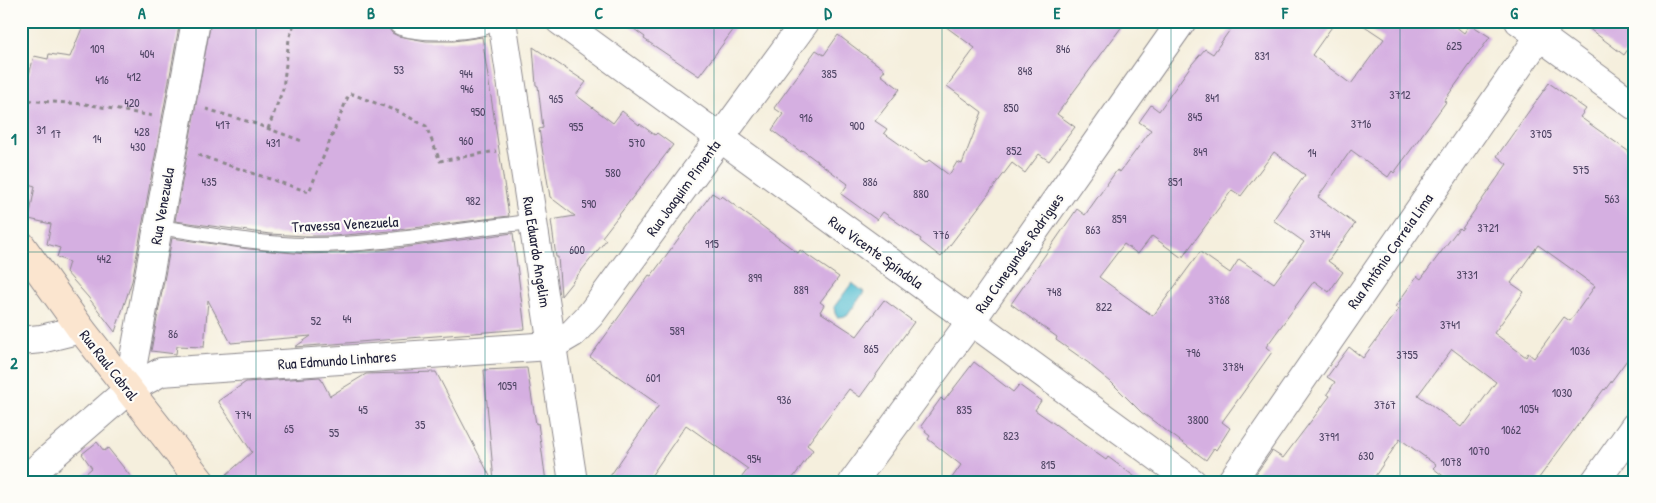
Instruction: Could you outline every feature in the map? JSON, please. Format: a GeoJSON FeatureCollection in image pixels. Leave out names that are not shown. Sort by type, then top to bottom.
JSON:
{"type":"FeatureCollection","features":[{"type":"Feature","properties":{"kind":"main road","name":"Rua Raul Cabral"},"geometry":{"type":"LineString","coordinates":[[21,245],[81,329],[201,482]]}},
{"type":"Feature","properties":{"kind":"street","name":"Rua Venezuela"},"geometry":{"type":"LineString","coordinates":[[128,390],[196,21]]}},
{"type":"Feature","properties":{"kind":"street"},"geometry":{"type":"LineString","coordinates":[[402,21],[427,25],[464,25],[482,21]]}},
{"type":"Feature","properties":{"kind":"street","name":"Rua Eduardo Angelim"},"geometry":{"type":"LineString","coordinates":[[502,21],[573,482]]}},
{"type":"Feature","properties":{"kind":"street","name":"Rua Vicente Spíndola"},"geometry":{"type":"LineString","coordinates":[[560,21],[1192,482]]}},
{"type":"Feature","properties":{"kind":"street","name":"Rua Joaquim Pimenta"},"geometry":{"type":"LineString","coordinates":[[551,346],[573,333],[591,314],[806,21]]}},
{"type":"Feature","properties":{"kind":"street","name":"Rua Cunegundes Rodrigues"},"geometry":{"type":"LineString","coordinates":[[853,482],[971,321],[1182,21]]}},
{"type":"Feature","properties":{"kind":"street"},"geometry":{"type":"LineString","coordinates":[[1536,26],[1635,106]]}},
{"type":"Feature","properties":{"kind":"street","name":"Rua Antônio Correia Lima"},"geometry":{"type":"LineString","coordinates":[[1231,482],[1536,26]]}},
{"type":"Feature","properties":{"kind":"street"},"geometry":{"type":"LineString","coordinates":[[21,341],[41,340],[81,329]]}},
{"type":"Feature","properties":{"kind":"street","name":"Rua Edmundo Linhares"},"geometry":{"type":"LineString","coordinates":[[22,482],[128,390],[161,372],[551,346]]}},
{"type":"Feature","properties":{"kind":"street"},"geometry":{"type":"LineString","coordinates":[[1595,482],[1635,426]]}},
{"type":"Feature","properties":{"kind":"lane","name":"Travessa Venezuela"},"geometry":{"type":"LineString","coordinates":[[158,227],[270,242],[306,244],[381,240],[532,222]]}},
{"type":"Feature","properties":{"kind":"path"},"geometry":{"type":"LineString","coordinates":[[268,129],[283,89],[289,39],[295,21]]}},
{"type":"Feature","properties":{"kind":"path"},"geometry":{"type":"LineString","coordinates":[[173,147],[310,192],[349,94],[399,112],[426,126],[440,161],[520,146]]}},
{"type":"Feature","properties":{"kind":"path"},"geometry":{"type":"LineString","coordinates":[[21,100],[180,112],[219,112],[302,141]]}},
{"type":"Feature","properties":{"kind":"water"},"geometry":{"type":"Polygon","coordinates":[[[852,283],[864,292],[847,316],[837,317],[834,307],[852,283]]]}},
{"type":"Feature","properties":{"kind":"building"},"geometry":{"type":"Polygon","coordinates":[[[85,21],[180,21],[132,281],[115,332],[66,272],[69,262],[57,257],[60,248],[47,244],[51,224],[29,219],[35,186],[21,182],[21,105],[34,56],[48,59],[49,54],[70,57],[85,21]]]}},
{"type":"Feature","properties":{"kind":"building"},"geometry":{"type":"Polygon","coordinates":[[[211,21],[371,21],[388,27],[392,33],[398,36],[426,41],[454,41],[482,37],[509,216],[334,236],[270,234],[175,221],[211,21]]]}},
{"type":"Feature","properties":{"kind":"building"},"geometry":{"type":"Polygon","coordinates":[[[623,21],[740,21],[699,76],[644,39],[645,37],[623,21]]]}},
{"type":"Feature","properties":{"kind":"building"},"geometry":{"type":"Polygon","coordinates":[[[938,21],[1126,21],[1057,114],[1075,127],[1049,161],[1039,154],[1025,173],[1012,163],[941,257],[920,241],[921,239],[883,212],[877,220],[841,194],[848,184],[772,130],[783,114],[774,108],[816,50],[824,55],[838,35],[885,70],[881,75],[900,89],[875,121],[887,129],[884,133],[926,163],[929,160],[949,175],[957,162],[962,164],[982,112],[947,86],[975,48],[938,21]]]}},
{"type":"Feature","properties":{"kind":"building"},"geometry":{"type":"Polygon","coordinates":[[[1236,21],[1336,21],[1312,55],[1351,84],[1384,39],[1357,21],[1449,21],[1464,33],[1470,24],[1490,37],[1444,101],[1446,102],[1394,173],[1392,171],[1388,177],[1351,150],[1318,197],[1355,224],[1328,261],[1343,272],[1329,292],[1314,281],[1266,347],[1272,352],[1222,422],[1230,428],[1216,450],[1214,448],[1206,460],[1141,412],[1090,364],[1056,340],[1057,337],[1011,304],[1077,209],[1085,215],[1117,170],[1120,172],[1151,130],[1139,122],[1151,105],[1159,111],[1192,64],[1205,49],[1213,54],[1236,21]],[[1274,152],[1241,196],[1232,190],[1182,258],[1152,236],[1138,254],[1124,244],[1099,277],[1153,316],[1200,252],[1230,273],[1239,259],[1274,283],[1304,242],[1273,220],[1305,175],[1274,152]]]}},
{"type":"Feature","properties":{"kind":"building"},"geometry":{"type":"Polygon","coordinates":[[[1579,21],[1635,21],[1635,39],[1624,55],[1579,21]]]}},
{"type":"Feature","properties":{"kind":"building"},"geometry":{"type":"Polygon","coordinates":[[[533,47],[586,82],[576,95],[613,123],[622,111],[639,125],[655,135],[657,133],[673,145],[602,237],[606,240],[561,296],[558,257],[556,257],[551,220],[575,216],[550,197],[539,129],[543,128],[538,86],[536,85],[533,47]]]}},
{"type":"Feature","properties":{"kind":"building"},"geometry":{"type":"Polygon","coordinates":[[[1549,83],[1586,109],[1580,117],[1635,156],[1635,349],[1536,482],[1451,482],[1433,468],[1436,465],[1400,439],[1371,482],[1250,482],[1272,451],[1283,458],[1330,396],[1327,394],[1335,382],[1327,377],[1349,347],[1363,358],[1399,309],[1395,307],[1417,276],[1421,279],[1459,228],[1461,230],[1507,164],[1497,156],[1549,83]],[[1538,245],[1511,283],[1524,292],[1494,333],[1526,357],[1528,353],[1534,358],[1564,317],[1570,321],[1595,286],[1538,245]],[[1452,349],[1418,395],[1461,427],[1496,382],[1452,349]]]}},
{"type":"Feature","properties":{"kind":"building"},"geometry":{"type":"Polygon","coordinates":[[[712,193],[720,198],[722,196],[798,253],[800,250],[839,277],[820,302],[824,305],[820,312],[857,336],[884,300],[914,322],[860,397],[849,389],[807,445],[813,450],[790,482],[738,482],[748,469],[686,425],[647,482],[606,482],[659,405],[590,357],[649,275],[651,276],[712,193]]]}},
{"type":"Feature","properties":{"kind":"building"},"geometry":{"type":"Polygon","coordinates":[[[513,233],[525,329],[295,347],[311,336],[231,343],[208,300],[204,347],[177,346],[176,354],[151,351],[172,238],[249,249],[306,254],[392,249],[513,233]]]}},
{"type":"Feature","properties":{"kind":"building"},"geometry":{"type":"Polygon","coordinates":[[[974,362],[1013,392],[1019,385],[1041,401],[1035,410],[1106,460],[1108,457],[1142,482],[949,482],[961,465],[928,439],[930,436],[921,426],[941,398],[944,401],[974,362]]]}},
{"type":"Feature","properties":{"kind":"building"},"geometry":{"type":"Polygon","coordinates":[[[527,368],[536,424],[538,423],[546,482],[494,482],[484,370],[527,368]]]}},
{"type":"Feature","properties":{"kind":"building"},"geometry":{"type":"Polygon","coordinates":[[[436,372],[493,482],[218,482],[252,452],[218,401],[246,382],[320,377],[330,396],[366,374],[436,372]]]}},
{"type":"Feature","properties":{"kind":"building"},"geometry":{"type":"Polygon","coordinates":[[[97,442],[104,451],[108,448],[135,482],[76,482],[92,468],[82,454],[97,442]]]}}]}
